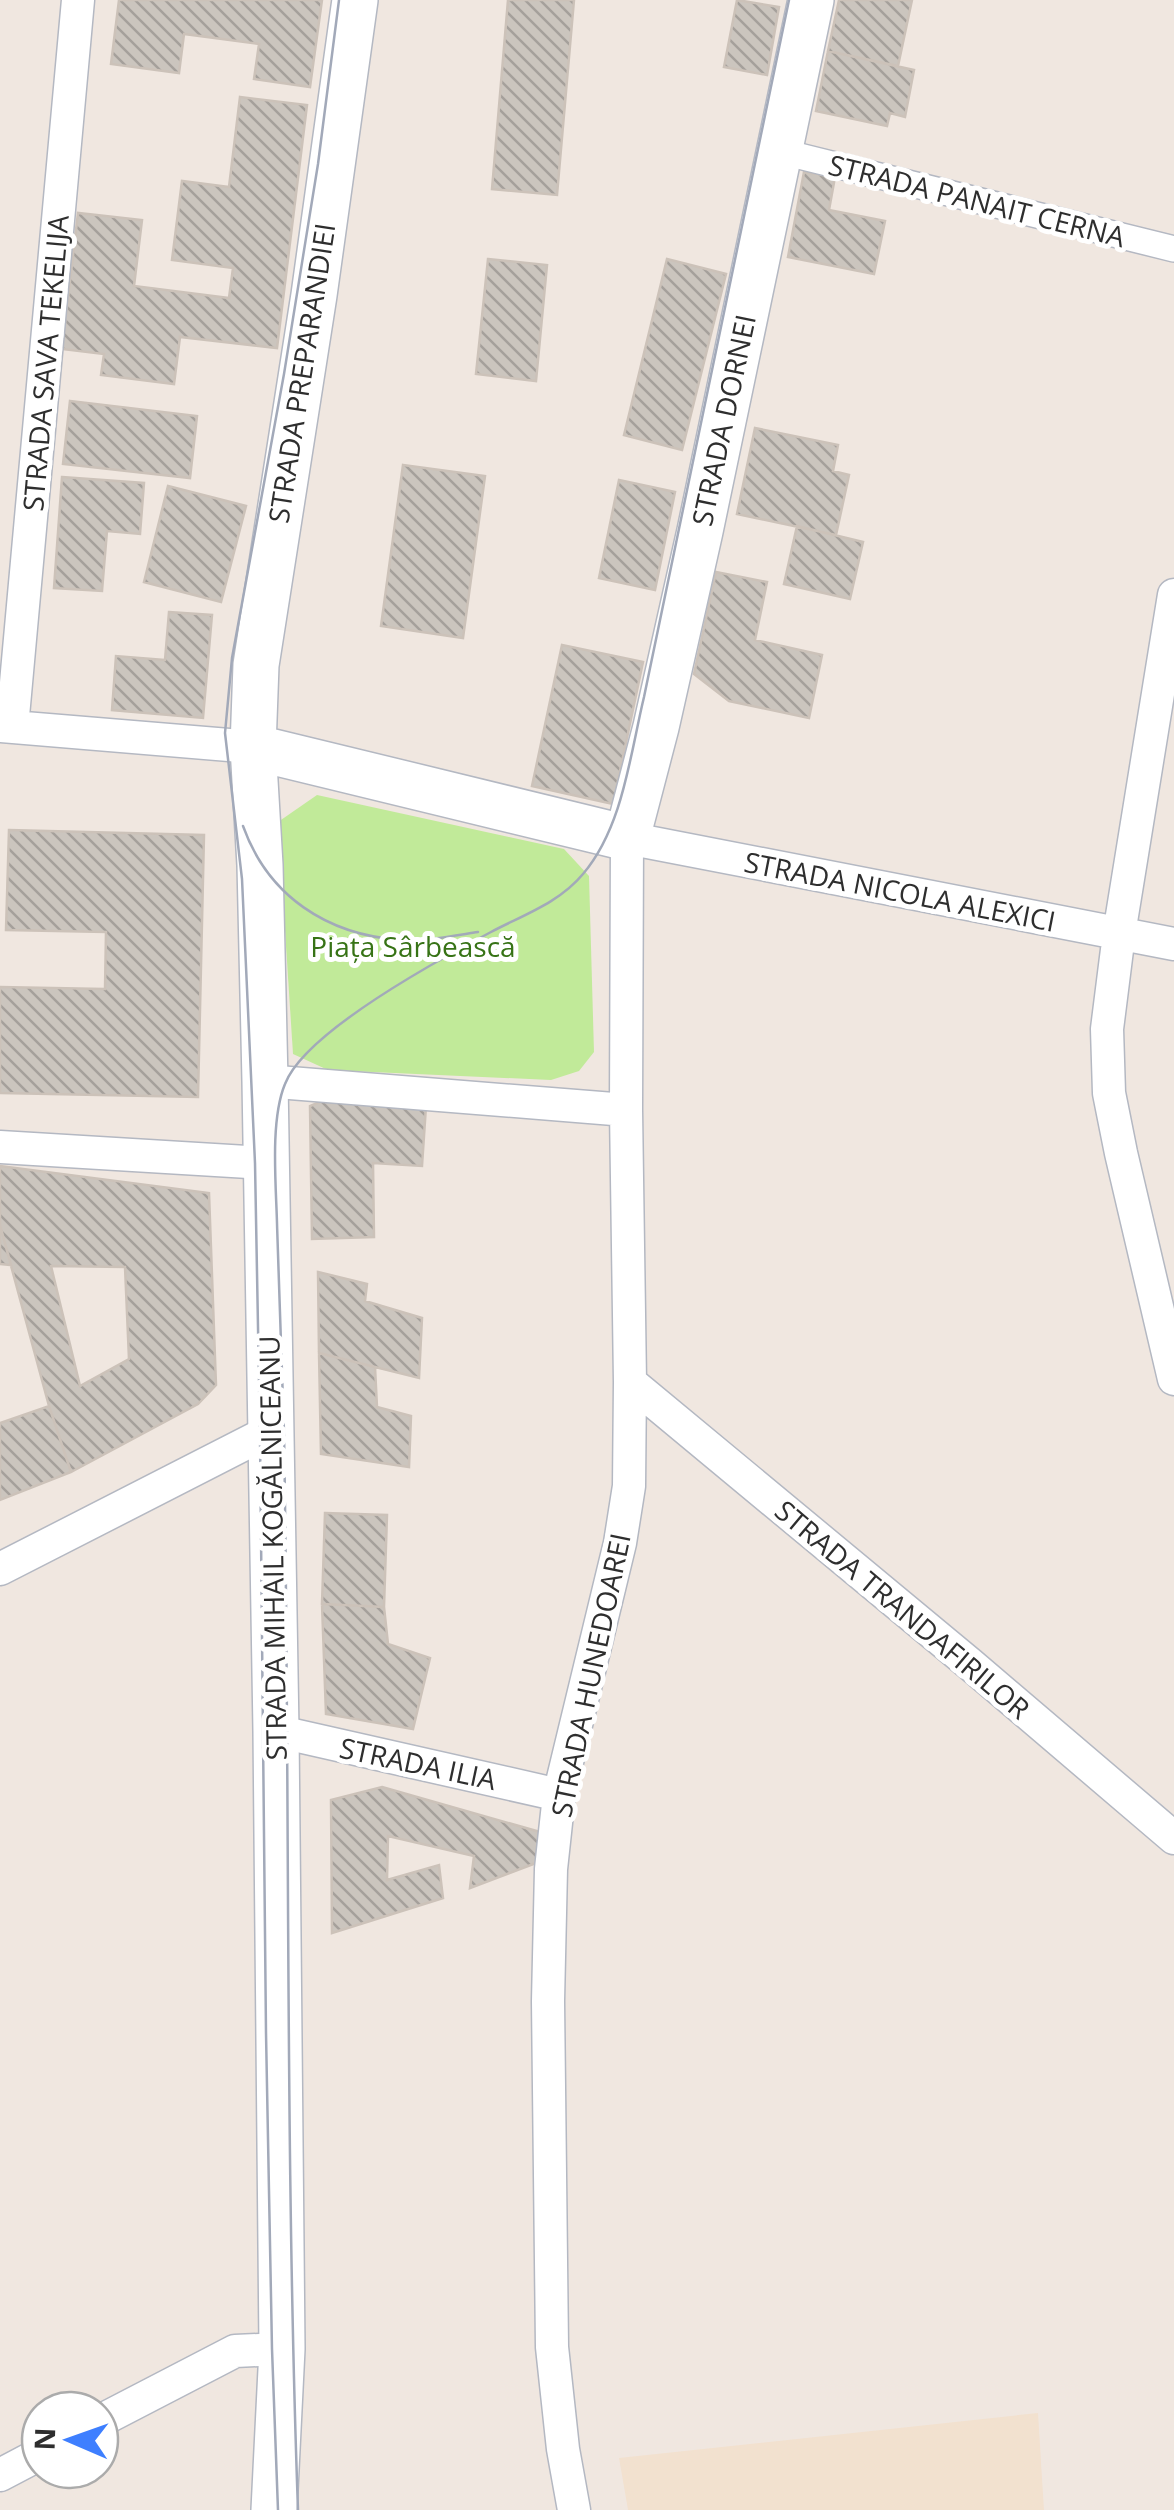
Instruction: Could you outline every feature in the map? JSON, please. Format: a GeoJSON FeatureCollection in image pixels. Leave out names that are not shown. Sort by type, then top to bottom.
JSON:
{"type":"FeatureCollection","features":[{"type":"Feature","properties":{"kind":"main road","name":"STRADA PREPARANDIEI"},"geometry":{"type":"LineString","coordinates":[[253,747],[256,665],[355,0]]}},
{"type":"Feature","properties":{"kind":"main road","name":"STRADA DORNEI"},"geometry":{"type":"LineString","coordinates":[[627,838],[660,710],[811,0]]}},
{"type":"Feature","properties":{"kind":"main road"},"geometry":{"type":"LineString","coordinates":[[253,747],[627,838]]}},
{"type":"Feature","properties":{"kind":"main road","name":"STRADA MIHAIL KOGĂLNICEANU"},"geometry":{"type":"LineString","coordinates":[[253,747],[260,865],[276,1731],[282,2348],[274,2510]]}},
{"type":"Feature","properties":{"kind":"main road","name":"STRADA MIHAIL KOGĂLNICEANU"},"geometry":{"type":"LineString","coordinates":[[282,2348],[304,2510]]}},
{"type":"Feature","properties":{"kind":"street","name":"STRADA SAVA TEKELIJA"},"geometry":{"type":"LineString","coordinates":[[6,726],[78,0]]}},
{"type":"Feature","properties":{"kind":"street","name":"STRADA PANAIT CERNA"},"geometry":{"type":"LineString","coordinates":[[779,151],[1174,249]]}},
{"type":"Feature","properties":{"kind":"street"},"geometry":{"type":"LineString","coordinates":[[1174,595],[1106,1029],[1109,1092],[1174,1379]]}},
{"type":"Feature","properties":{"kind":"street"},"geometry":{"type":"LineString","coordinates":[[6,726],[253,747]]}},
{"type":"Feature","properties":{"kind":"street","name":"STRADA NICOLA ALEXICI"},"geometry":{"type":"LineString","coordinates":[[627,838],[1174,944]]}},
{"type":"Feature","properties":{"kind":"street","name":"STRADA HUNEDOAREI"},"geometry":{"type":"LineString","coordinates":[[574,2510],[552,2347],[548,2001],[551,1869],[560,1794],[620,1543],[629,1486],[627,838]]}},
{"type":"Feature","properties":{"kind":"street"},"geometry":{"type":"LineString","coordinates":[[265,1081],[626,1110]]}},
{"type":"Feature","properties":{"kind":"street"},"geometry":{"type":"LineString","coordinates":[[0,1147],[265,1162]]}},
{"type":"Feature","properties":{"kind":"street","name":"STRADA TRANDAFIRILOR"},"geometry":{"type":"LineString","coordinates":[[630,1382],[1174,1838]]}},
{"type":"Feature","properties":{"kind":"street"},"geometry":{"type":"LineString","coordinates":[[0,1568],[270,1431]]}},
{"type":"Feature","properties":{"kind":"street","name":"STRADA ILIA"},"geometry":{"type":"LineString","coordinates":[[276,1731],[560,1794]]}},
{"type":"Feature","properties":{"kind":"street"},"geometry":{"type":"LineString","coordinates":[[120,2411],[234,2351],[282,2348]]}},
{"type":"Feature","properties":{"kind":"shaded area"},"geometry":{"type":"Polygon","coordinates":[[[1038,2413],[1044,2510],[628,2510],[619,2458],[1038,2413]]]}},
{"type":"Feature","properties":{"kind":"green space","name":"Piața Sârbească"},"geometry":{"type":"Polygon","coordinates":[[[317,795],[564,849],[589,876],[594,1052],[579,1071],[551,1080],[328,1070],[293,1054],[278,822],[317,795]]]}},
{"type":"Feature","properties":{"kind":"building"},"geometry":{"type":"Polygon","coordinates":[[[119,0],[322,0],[310,87],[254,79],[259,44],[184,34],[179,73],[111,64],[119,0]]]}},
{"type":"Feature","properties":{"kind":"building"},"geometry":{"type":"Polygon","coordinates":[[[508,0],[574,0],[557,195],[492,189],[508,0]]]}},
{"type":"Feature","properties":{"kind":"building"},"geometry":{"type":"Polygon","coordinates":[[[737,0],[779,7],[767,75],[724,67],[737,0]]]}},
{"type":"Feature","properties":{"kind":"building"},"geometry":{"type":"Polygon","coordinates":[[[839,0],[912,0],[898,66],[828,51],[839,0]]]}},
{"type":"Feature","properties":{"kind":"building"},"geometry":{"type":"Polygon","coordinates":[[[828,51],[914,70],[905,117],[890,113],[887,126],[816,111],[828,51]]]}},
{"type":"Feature","properties":{"kind":"building"},"geometry":{"type":"Polygon","coordinates":[[[240,97],[307,105],[277,348],[180,337],[174,384],[101,375],[104,354],[62,349],[78,213],[142,220],[134,286],[229,298],[233,268],[172,260],[182,181],[229,187],[240,97]]]}},
{"type":"Feature","properties":{"kind":"building"},"geometry":{"type":"Polygon","coordinates":[[[804,172],[835,177],[829,210],[885,221],[874,274],[788,257],[804,172]]]}},
{"type":"Feature","properties":{"kind":"building"},"geometry":{"type":"Polygon","coordinates":[[[488,259],[547,265],[536,381],[476,374],[488,259]]]}},
{"type":"Feature","properties":{"kind":"building"},"geometry":{"type":"Polygon","coordinates":[[[667,259],[726,274],[682,450],[624,435],[667,259]]]}},
{"type":"Feature","properties":{"kind":"building"},"geometry":{"type":"Polygon","coordinates":[[[70,401],[197,416],[190,478],[63,464],[70,401]]]}},
{"type":"Feature","properties":{"kind":"building"},"geometry":{"type":"Polygon","coordinates":[[[755,428],[838,445],[833,471],[849,475],[836,535],[737,514],[755,428]]]}},
{"type":"Feature","properties":{"kind":"building"},"geometry":{"type":"Polygon","coordinates":[[[403,465],[485,476],[463,638],[381,626],[403,465]]]}},
{"type":"Feature","properties":{"kind":"building"},"geometry":{"type":"Polygon","coordinates":[[[62,477],[144,483],[140,534],[107,531],[102,591],[54,588],[62,477]]]}},
{"type":"Feature","properties":{"kind":"building"},"geometry":{"type":"Polygon","coordinates":[[[619,480],[675,492],[655,590],[599,578],[619,480]]]}},
{"type":"Feature","properties":{"kind":"building"},"geometry":{"type":"Polygon","coordinates":[[[168,486],[246,506],[221,602],[144,582],[168,486]]]}},
{"type":"Feature","properties":{"kind":"building"},"geometry":{"type":"Polygon","coordinates":[[[797,526],[863,542],[850,599],[784,584],[797,526]]]}},
{"type":"Feature","properties":{"kind":"building"},"geometry":{"type":"Polygon","coordinates":[[[716,572],[767,582],[755,640],[822,655],[809,718],[729,701],[694,674],[716,572]]]}},
{"type":"Feature","properties":{"kind":"building"},"geometry":{"type":"Polygon","coordinates":[[[169,612],[212,615],[203,718],[112,710],[116,656],[165,660],[169,612]]]}},
{"type":"Feature","properties":{"kind":"building"},"geometry":{"type":"Polygon","coordinates":[[[562,645],[643,662],[613,804],[532,786],[562,645]]]}},
{"type":"Feature","properties":{"kind":"building"},"geometry":{"type":"Polygon","coordinates":[[[9,830],[204,835],[198,1097],[0,1093],[0,987],[105,989],[106,932],[6,930],[9,830]]]}},
{"type":"Feature","properties":{"kind":"building"},"geometry":{"type":"Polygon","coordinates":[[[336,1095],[426,1106],[422,1166],[373,1163],[374,1237],[312,1239],[310,1106],[336,1095]]]}},
{"type":"Feature","properties":{"kind":"building"},"geometry":{"type":"Polygon","coordinates":[[[0,1166],[209,1193],[216,1385],[198,1404],[71,1472],[0,1225],[0,1166]],[[51,1266],[80,1386],[129,1359],[125,1267],[51,1266]]]}},
{"type":"Feature","properties":{"kind":"building"},"geometry":{"type":"Polygon","coordinates":[[[0,1225],[11,1265],[0,1264],[0,1225]]]}},
{"type":"Feature","properties":{"kind":"building"},"geometry":{"type":"Polygon","coordinates":[[[318,1272],[367,1284],[365,1301],[422,1318],[419,1378],[319,1353],[318,1272]]]}},
{"type":"Feature","properties":{"kind":"building"},"geometry":{"type":"Polygon","coordinates":[[[319,1353],[375,1367],[377,1407],[411,1416],[409,1467],[321,1454],[319,1353]]]}},
{"type":"Feature","properties":{"kind":"building"},"geometry":{"type":"Polygon","coordinates":[[[49,1406],[71,1472],[0,1500],[0,1423],[49,1406]]]}},
{"type":"Feature","properties":{"kind":"building"},"geometry":{"type":"Polygon","coordinates":[[[325,1513],[387,1515],[384,1607],[322,1604],[325,1513]]]}},
{"type":"Feature","properties":{"kind":"building"},"geometry":{"type":"Polygon","coordinates":[[[322,1604],[384,1607],[388,1644],[430,1658],[413,1729],[326,1714],[322,1604]]]}},
{"type":"Feature","properties":{"kind":"building"},"geometry":{"type":"Polygon","coordinates":[[[382,1787],[540,1832],[536,1863],[470,1888],[474,1856],[388,1836],[387,1880],[439,1865],[443,1898],[332,1933],[331,1800],[382,1787]]]}},
{"type":"Feature","properties":{"kind":"tram line"},"geometry":{"type":"LineString","coordinates":[[278,2510],[266,2033],[255,1163],[242,879],[225,733],[232,658],[284,374],[318,164],[339,0]]}},
{"type":"Feature","properties":{"kind":"tram line"},"geometry":{"type":"LineString","coordinates":[[298,2510],[291,2241],[284,1432],[275,1171],[280,1099],[298,1064],[318,1042],[376,999],[440,960],[563,893],[583,874],[607,835],[629,766],[789,0]]}},
{"type":"Feature","properties":{"kind":"tram line"},"geometry":{"type":"LineString","coordinates":[[243,826],[254,851],[284,892],[325,920],[374,937],[401,940],[478,932]]}}]}
